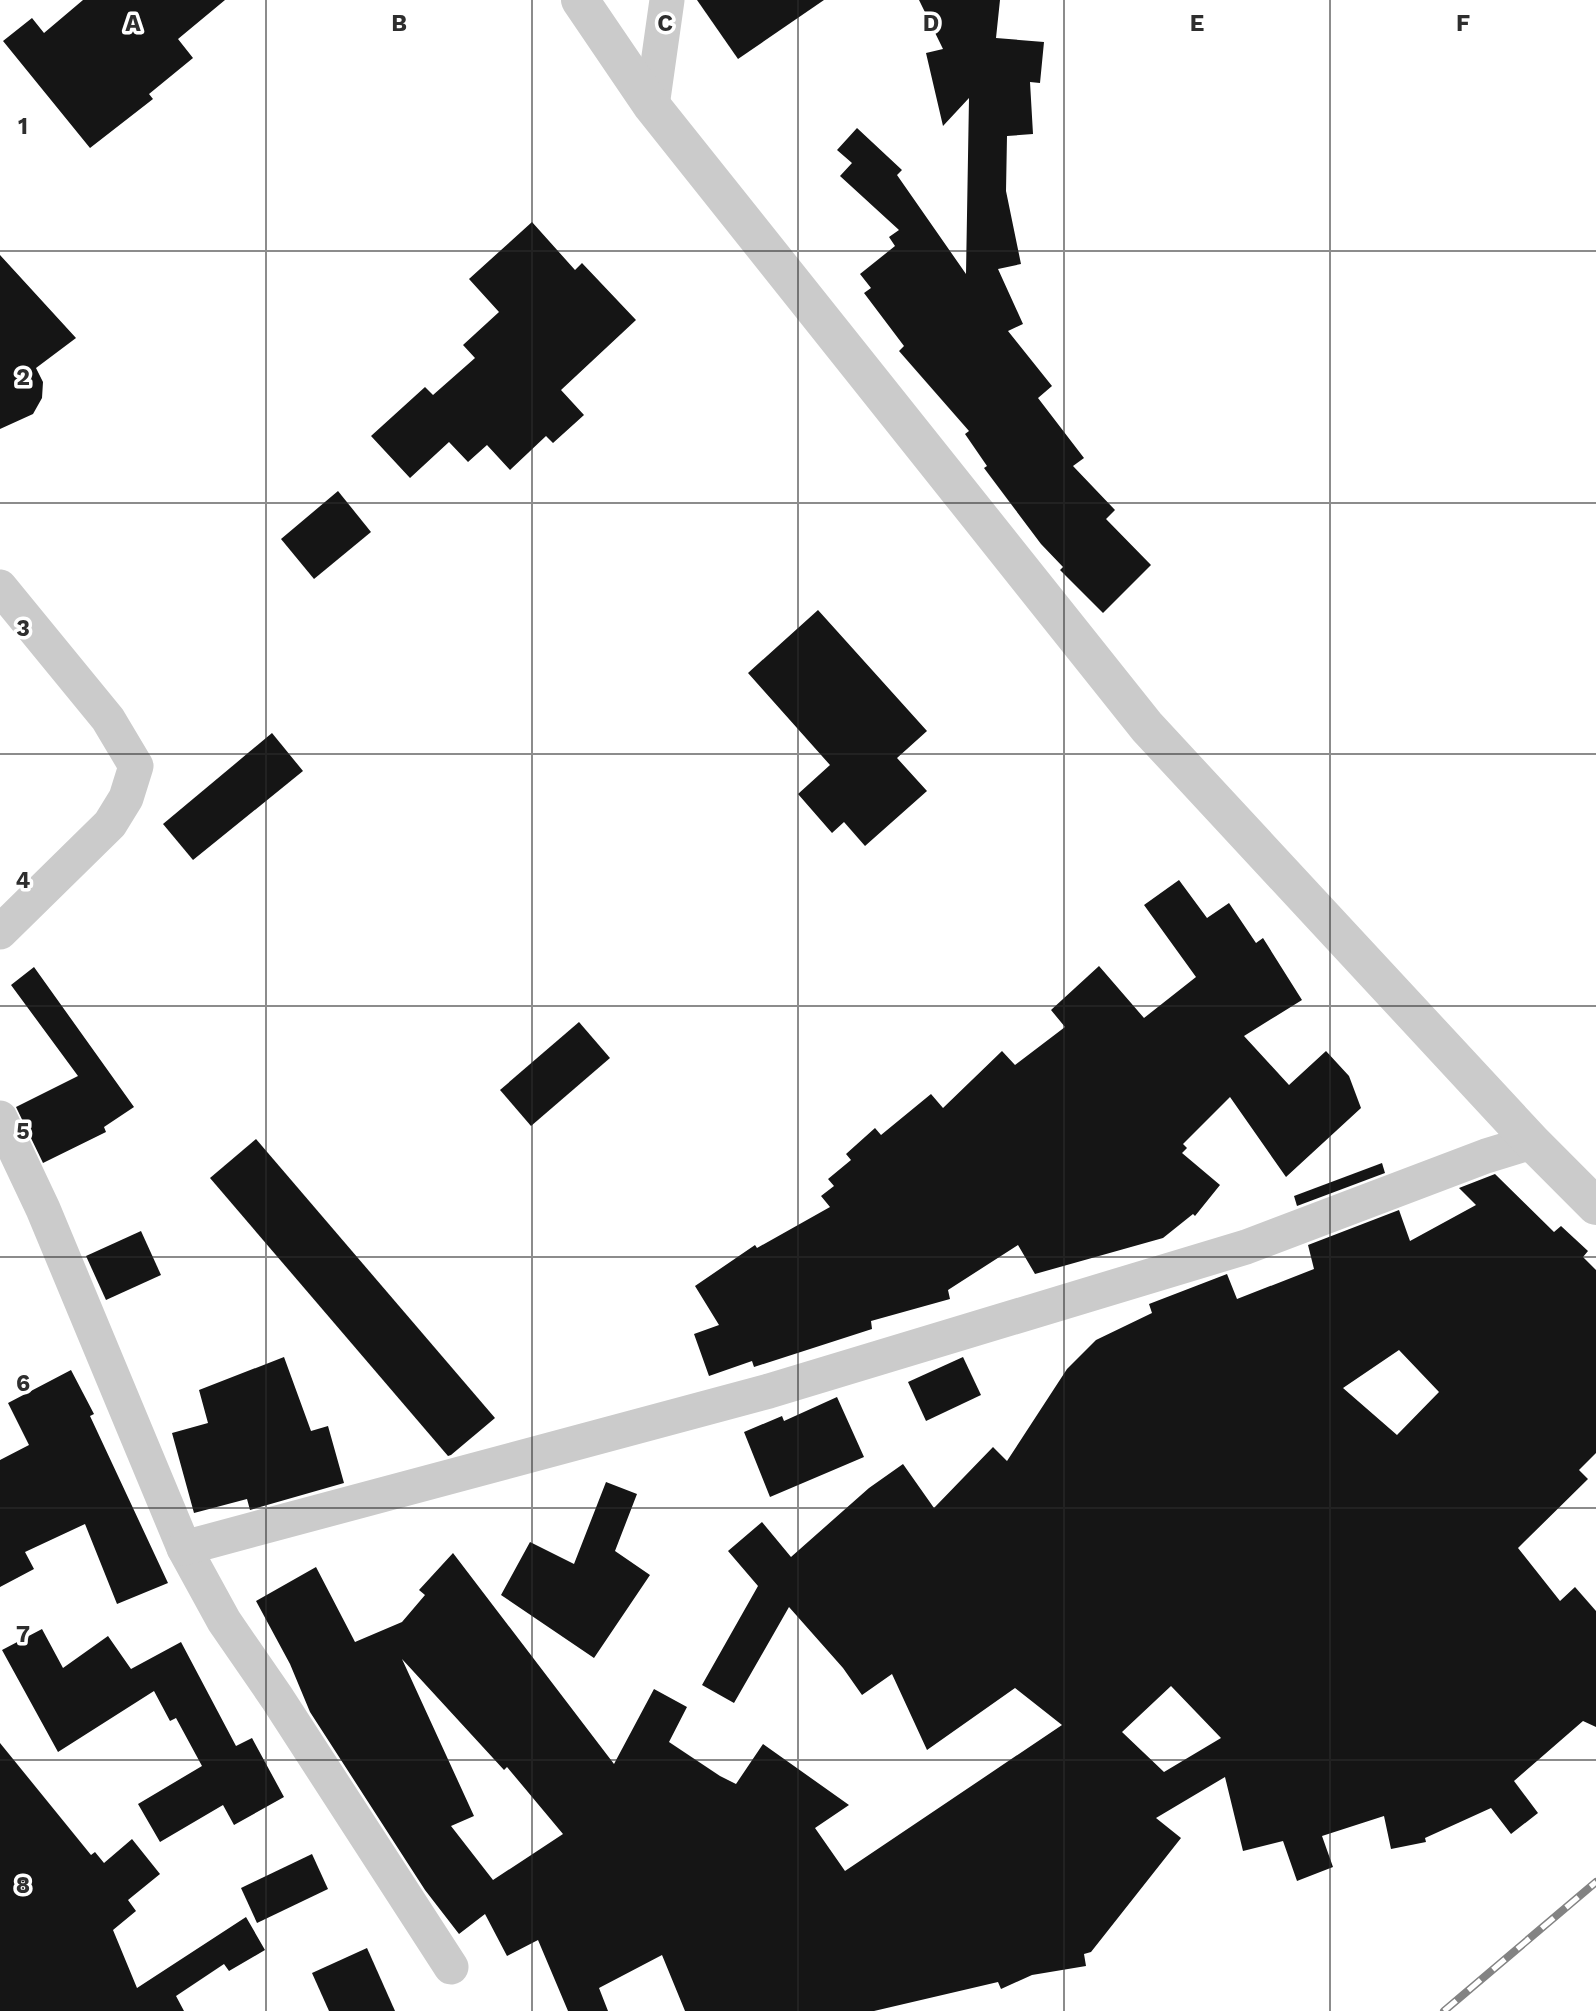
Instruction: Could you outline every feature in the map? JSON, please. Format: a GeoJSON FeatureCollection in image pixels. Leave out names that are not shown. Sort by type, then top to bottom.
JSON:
{"type":"FeatureCollection","features":[{"type":"Feature","properties":{"kind":"street"},"geometry":{"type":"LineString","coordinates":[[580,0],[652,106],[1147,727],[1532,1142],[1596,1206]]}},
{"type":"Feature","properties":{"kind":"street"},"geometry":{"type":"LineString","coordinates":[[652,106],[667,0]]}},
{"type":"Feature","properties":{"kind":"street"},"geometry":{"type":"LineString","coordinates":[[0,587],[108,719],[136,766],[126,797],[110,824],[0,932]]}},
{"type":"Feature","properties":{"kind":"street"},"geometry":{"type":"LineString","coordinates":[[0,1118],[43,1209],[184,1548],[224,1621],[451,1967]]}},
{"type":"Feature","properties":{"kind":"street"},"geometry":{"type":"LineString","coordinates":[[184,1548],[769,1391],[1233,1251],[1486,1156],[1532,1142]]}},
{"type":"Feature","properties":{"kind":"building"},"geometry":{"type":"Polygon","coordinates":[[[83,0],[225,0],[178,39],[193,58],[149,94],[153,99],[90,148],[3,41],[32,18],[44,33],[83,0]]]}},
{"type":"Feature","properties":{"kind":"building"},"geometry":{"type":"Polygon","coordinates":[[[697,0],[824,0],[738,59],[697,0]]]}},
{"type":"Feature","properties":{"kind":"building"},"geometry":{"type":"Polygon","coordinates":[[[919,0],[1000,0],[996,38],[1044,42],[1040,83],[1030,82],[1033,134],[1007,136],[1006,191],[1021,264],[998,269],[1023,324],[1008,331],[1052,386],[1038,398],[1084,458],[1073,466],[1115,510],[1106,519],[1151,565],[1103,613],[1060,570],[1063,567],[1041,544],[984,468],[987,466],[965,434],[969,431],[899,351],[904,346],[864,293],[871,288],[860,274],[895,246],[889,237],[899,230],[840,176],[852,163],[837,150],[857,128],[902,170],[897,175],[966,274],[969,98],[943,126],[926,53],[943,49],[919,0]]]}},
{"type":"Feature","properties":{"kind":"building"},"geometry":{"type":"Polygon","coordinates":[[[532,222],[575,270],[582,263],[636,320],[561,390],[584,415],[553,443],[546,436],[510,470],[487,445],[468,462],[449,442],[410,478],[371,436],[425,387],[433,395],[475,358],[463,345],[499,312],[469,279],[532,222]]]}},
{"type":"Feature","properties":{"kind":"building"},"geometry":{"type":"Polygon","coordinates":[[[0,255],[76,338],[36,368],[43,382],[42,398],[33,414],[0,429],[0,255]]]}},
{"type":"Feature","properties":{"kind":"building"},"geometry":{"type":"Polygon","coordinates":[[[338,491],[371,532],[314,579],[281,539],[338,491]]]}},
{"type":"Feature","properties":{"kind":"building"},"geometry":{"type":"Polygon","coordinates":[[[818,610],[927,731],[897,758],[927,791],[865,846],[844,822],[832,833],[798,794],[830,765],[748,673],[818,610]]]}},
{"type":"Feature","properties":{"kind":"building"},"geometry":{"type":"Polygon","coordinates":[[[272,733],[303,771],[193,860],[163,824],[272,733]]]}},
{"type":"Feature","properties":{"kind":"building"},"geometry":{"type":"Polygon","coordinates":[[[1179,880],[1207,918],[1229,903],[1256,943],[1263,938],[1302,1000],[1244,1036],[1289,1085],[1326,1051],[1349,1076],[1361,1108],[1286,1177],[1230,1097],[1183,1144],[1187,1148],[1182,1153],[1220,1185],[1195,1216],[1193,1214],[1163,1238],[1035,1274],[1018,1245],[948,1290],[950,1299],[871,1321],[872,1329],[754,1367],[752,1361],[709,1376],[694,1334],[719,1325],[695,1286],[755,1245],[757,1248],[830,1207],[821,1196],[834,1186],[828,1179],[851,1160],[846,1154],[875,1128],[881,1135],[931,1094],[943,1108],[1002,1051],[1015,1065],[1065,1027],[1051,1010],[1099,966],[1144,1018],[1196,977],[1144,905],[1179,880]]]}},
{"type":"Feature","properties":{"kind":"building"},"geometry":{"type":"Polygon","coordinates":[[[34,967],[134,1107],[104,1127],[106,1132],[43,1163],[16,1107],[78,1076],[11,985],[34,967]]]}},
{"type":"Feature","properties":{"kind":"building"},"geometry":{"type":"Polygon","coordinates":[[[579,1022],[610,1058],[531,1126],[500,1090],[579,1022]]]}},
{"type":"Feature","properties":{"kind":"building"},"geometry":{"type":"Polygon","coordinates":[[[256,1139],[495,1418],[451,1455],[448,1456],[210,1178],[256,1139]]]}},
{"type":"Feature","properties":{"kind":"building"},"geometry":{"type":"Polygon","coordinates":[[[1382,1163],[1385,1173],[1297,1206],[1294,1196],[1382,1163]]]}},
{"type":"Feature","properties":{"kind":"building"},"geometry":{"type":"Polygon","coordinates":[[[1495,1174],[1554,1232],[1561,1226],[1588,1251],[1583,1257],[1596,1270],[1596,1453],[1579,1470],[1588,1479],[1518,1548],[1560,1601],[1575,1587],[1596,1611],[1596,1727],[1583,1721],[1514,1781],[1538,1813],[1511,1834],[1491,1808],[1425,1838],[1426,1842],[1391,1849],[1384,1816],[1322,1836],[1333,1867],[1297,1881],[1283,1841],[1243,1851],[1225,1777],[1156,1818],[1181,1838],[1091,1952],[1084,1954],[1086,1966],[1032,1975],[1001,1989],[998,1982],[874,2011],[685,2011],[662,1955],[599,1988],[608,2011],[568,2011],[538,1940],[507,1956],[485,1914],[459,1934],[425,1890],[310,1712],[290,1664],[256,1601],[316,1567],[355,1642],[402,1622],[425,1595],[419,1590],[453,1553],[614,1764],[654,1689],[687,1707],[669,1742],[720,1776],[736,1784],[763,1744],[849,1805],[815,1828],[845,1871],[1062,1725],[1015,1688],[927,1750],[892,1674],[862,1695],[843,1668],[789,1607],[734,1703],[702,1685],[758,1586],[728,1551],[762,1522],[791,1557],[869,1488],[903,1464],[934,1508],[993,1447],[1007,1461],[1067,1369],[1096,1340],[1152,1313],[1149,1304],[1227,1274],[1237,1299],[1314,1269],[1308,1245],[1399,1210],[1410,1241],[1476,1205],[1459,1188],[1495,1174]],[[1399,1350],[1343,1388],[1397,1435],[1439,1392],[1399,1350]],[[402,1659],[474,1816],[451,1826],[493,1880],[563,1834],[507,1767],[504,1770],[402,1659]],[[1171,1686],[1122,1732],[1164,1772],[1221,1738],[1171,1686]]]}},
{"type":"Feature","properties":{"kind":"building"},"geometry":{"type":"Polygon","coordinates":[[[141,1231],[161,1275],[106,1300],[86,1256],[141,1231]]]}},
{"type":"Feature","properties":{"kind":"building"},"geometry":{"type":"Polygon","coordinates":[[[284,1357],[311,1431],[328,1426],[344,1483],[250,1510],[247,1499],[194,1513],[172,1433],[208,1423],[199,1390],[284,1357]]]}},
{"type":"Feature","properties":{"kind":"building"},"geometry":{"type":"Polygon","coordinates":[[[963,1357],[981,1395],[926,1421],[908,1382],[963,1357]]]}},
{"type":"Feature","properties":{"kind":"building"},"geometry":{"type":"Polygon","coordinates":[[[71,1370],[94,1414],[90,1416],[168,1583],[117,1604],[85,1524],[25,1552],[34,1569],[0,1587],[0,1460],[29,1445],[8,1403],[71,1370]]]}},
{"type":"Feature","properties":{"kind":"building"},"geometry":{"type":"Polygon","coordinates":[[[837,1397],[864,1457],[770,1497],[744,1432],[782,1416],[784,1421],[837,1397]]]}},
{"type":"Feature","properties":{"kind":"building"},"geometry":{"type":"Polygon","coordinates":[[[606,1482],[637,1494],[615,1551],[650,1575],[594,1658],[501,1595],[530,1542],[574,1564],[606,1482]]]}},
{"type":"Feature","properties":{"kind":"building"},"geometry":{"type":"Polygon","coordinates":[[[42,1629],[63,1668],[108,1636],[131,1669],[181,1642],[236,1746],[252,1738],[284,1797],[234,1825],[223,1805],[160,1842],[138,1804],[202,1766],[176,1718],[170,1721],[154,1691],[58,1752],[2,1650],[42,1629]]]}},
{"type":"Feature","properties":{"kind":"building"},"geometry":{"type":"Polygon","coordinates":[[[0,1743],[91,1855],[95,1852],[104,1863],[132,1839],[160,1874],[128,1900],[136,1911],[113,1930],[137,1988],[246,1917],[265,1950],[229,1971],[224,1964],[176,1996],[184,2011],[0,2011],[0,1743]]]}},
{"type":"Feature","properties":{"kind":"building"},"geometry":{"type":"Polygon","coordinates":[[[312,1854],[328,1889],[257,1923],[241,1888],[312,1854]]]}},
{"type":"Feature","properties":{"kind":"building"},"geometry":{"type":"Polygon","coordinates":[[[367,1948],[395,2011],[329,2011],[312,1973],[367,1948]]]}},
{"type":"Feature","properties":{"kind":"railway"},"geometry":{"type":"LineString","coordinates":[[1444,2011],[1596,1882]]}}]}
